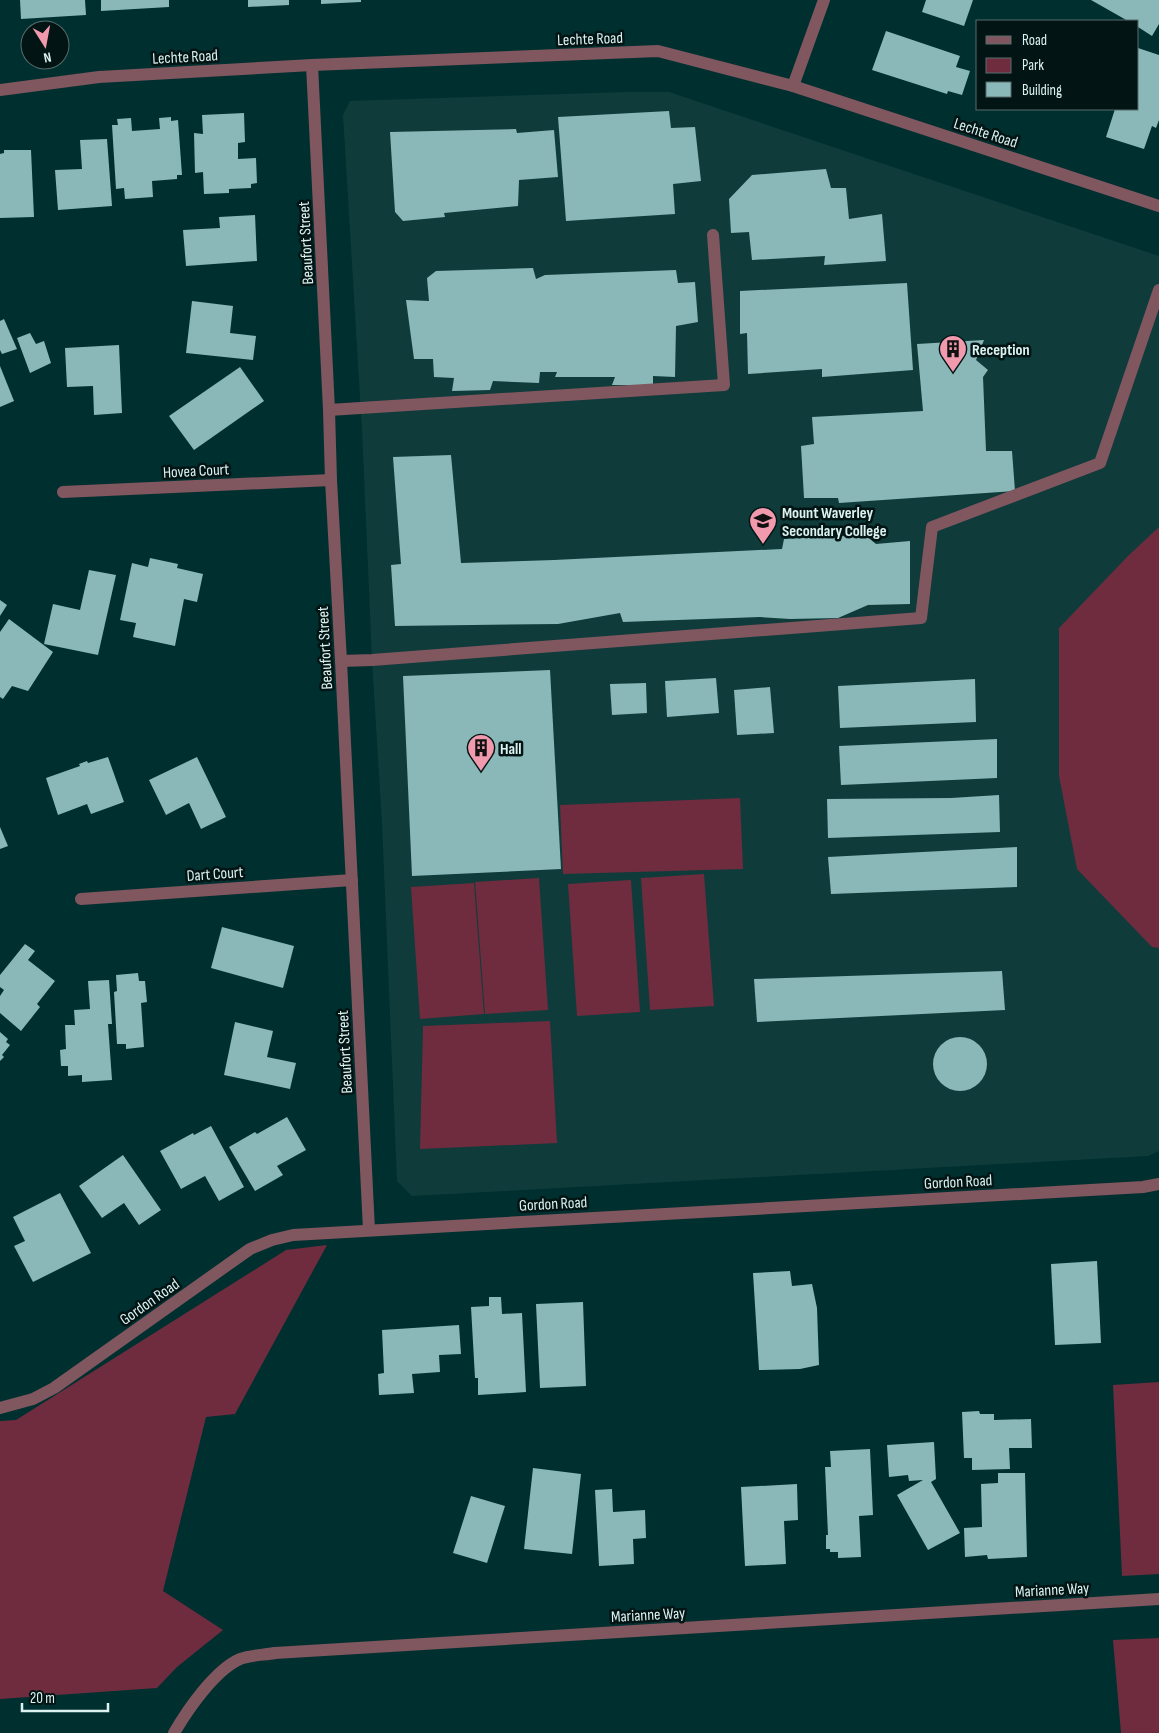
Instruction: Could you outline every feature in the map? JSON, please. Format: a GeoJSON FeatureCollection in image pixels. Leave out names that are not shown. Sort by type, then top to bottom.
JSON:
{"type":"FeatureCollection","features":[{"type":"Feature","properties":{"kind":"street"},"geometry":{"type":"LineString","coordinates":[[793,86],[824,0]]}},
{"type":"Feature","properties":{"kind":"street","name":"Lechte Road"},"geometry":{"type":"LineString","coordinates":[[0,90],[99,77],[312,65],[658,51],[793,86],[1159,206]]}},
{"type":"Feature","properties":{"kind":"street","name":"Beaufort Street"},"geometry":{"type":"LineString","coordinates":[[312,65],[369,1230]]}},
{"type":"Feature","properties":{"kind":"street"},"geometry":{"type":"LineString","coordinates":[[329,410],[724,385],[713,235]]}},
{"type":"Feature","properties":{"kind":"street"},"geometry":{"type":"LineString","coordinates":[[341,661],[921,618],[932,527],[1100,463],[1159,290]]}},
{"type":"Feature","properties":{"kind":"street","name":"Hovea Court"},"geometry":{"type":"LineString","coordinates":[[63,492],[331,480]]}},
{"type":"Feature","properties":{"kind":"street","name":"Dart Court"},"geometry":{"type":"LineString","coordinates":[[81,899],[352,880]]}},
{"type":"Feature","properties":{"kind":"street","name":"Gordon Road"},"geometry":{"type":"LineString","coordinates":[[0,1408],[33,1399],[54,1388],[250,1249],[293,1234],[1133,1188],[1159,1184]]}},
{"type":"Feature","properties":{"kind":"street","name":"Marianne Way"},"geometry":{"type":"LineString","coordinates":[[174,1733],[200,1694],[218,1674],[241,1659],[274,1653],[1159,1599]]}},
{"type":"Feature","properties":{"kind":"shaded area","name":"Mount Waverley Secondary College"},"geometry":{"type":"Polygon","coordinates":[[[669,92],[1159,256],[1159,1151],[1148,1156],[412,1196],[397,1181],[382,823],[372,660],[362,429],[343,115],[350,101],[669,92]]]}},
{"type":"Feature","properties":{"kind":"green space"},"geometry":{"type":"Polygon","coordinates":[[[1159,527],[1159,948],[1152,947],[1077,869],[1059,776],[1059,628],[1128,556],[1159,527]]]}},
{"type":"Feature","properties":{"kind":"green space"},"geometry":{"type":"Polygon","coordinates":[[[740,798],[743,869],[563,874],[560,805],[740,798]]]}},
{"type":"Feature","properties":{"kind":"green space"},"geometry":{"type":"Polygon","coordinates":[[[704,874],[714,1006],[650,1010],[641,878],[704,874]]]}},
{"type":"Feature","properties":{"kind":"green space"},"geometry":{"type":"Polygon","coordinates":[[[539,878],[548,1010],[485,1014],[475,882],[539,878]]]}},
{"type":"Feature","properties":{"kind":"green space"},"geometry":{"type":"Polygon","coordinates":[[[631,880],[640,1012],[577,1016],[568,884],[631,880]]]}},
{"type":"Feature","properties":{"kind":"green space"},"geometry":{"type":"Polygon","coordinates":[[[474,883],[484,1014],[420,1019],[411,887],[474,883]]]}},
{"type":"Feature","properties":{"kind":"green space"},"geometry":{"type":"Polygon","coordinates":[[[550,1021],[557,1143],[420,1149],[423,1026],[550,1021]]]}},
{"type":"Feature","properties":{"kind":"green space"},"geometry":{"type":"Polygon","coordinates":[[[327,1245],[235,1414],[206,1417],[163,1591],[223,1630],[177,1667],[157,1688],[0,1699],[0,1421],[16,1420],[286,1250],[327,1245]]]}},
{"type":"Feature","properties":{"kind":"green space"},"geometry":{"type":"Polygon","coordinates":[[[1159,1382],[1159,1574],[1122,1576],[1113,1385],[1159,1382]]]}},
{"type":"Feature","properties":{"kind":"green space"},"geometry":{"type":"Polygon","coordinates":[[[1159,1638],[1159,1733],[1121,1733],[1113,1640],[1159,1638]]]}},
{"type":"Feature","properties":{"kind":"building"},"geometry":{"type":"Polygon","coordinates":[[[20,0],[85,0],[86,15],[21,19],[20,0]]]}},
{"type":"Feature","properties":{"kind":"building"},"geometry":{"type":"Polygon","coordinates":[[[101,0],[169,0],[169,7],[101,11],[101,0]]]}},
{"type":"Feature","properties":{"kind":"building"},"geometry":{"type":"Polygon","coordinates":[[[248,0],[289,0],[289,5],[248,7],[248,0]]]}},
{"type":"Feature","properties":{"kind":"building"},"geometry":{"type":"Polygon","coordinates":[[[321,0],[361,0],[361,2],[321,4],[321,0]]]}},
{"type":"Feature","properties":{"kind":"building"},"geometry":{"type":"Polygon","coordinates":[[[926,0],[973,0],[964,26],[922,12],[926,0]]]}},
{"type":"Feature","properties":{"kind":"building"},"geometry":{"type":"Polygon","coordinates":[[[1091,0],[1159,0],[1159,24],[1152,36],[1139,28],[1139,20],[1126,20],[1091,0]]]}},
{"type":"Feature","properties":{"kind":"building"},"geometry":{"type":"Polygon","coordinates":[[[886,31],[960,56],[956,67],[970,71],[962,95],[948,91],[947,94],[872,70],[886,31]]]}},
{"type":"Feature","properties":{"kind":"building"},"geometry":{"type":"Polygon","coordinates":[[[1139,48],[1159,55],[1159,120],[1156,128],[1152,126],[1144,149],[1106,137],[1115,110],[1139,110],[1139,48]]]}},
{"type":"Feature","properties":{"kind":"building"},"geometry":{"type":"Polygon","coordinates":[[[669,111],[671,128],[695,127],[701,181],[673,184],[675,214],[566,221],[558,117],[669,111]]]}},
{"type":"Feature","properties":{"kind":"building"},"geometry":{"type":"Polygon","coordinates":[[[244,113],[245,142],[238,143],[238,159],[256,158],[257,183],[251,184],[251,188],[229,189],[229,193],[204,194],[203,172],[195,173],[194,133],[203,134],[202,115],[244,113]]]}},
{"type":"Feature","properties":{"kind":"building"},"geometry":{"type":"Polygon","coordinates":[[[171,117],[171,121],[178,120],[182,175],[177,175],[177,179],[152,181],[153,197],[125,199],[124,188],[116,189],[112,125],[118,125],[117,119],[131,118],[132,131],[160,129],[159,118],[171,117]]]}},
{"type":"Feature","properties":{"kind":"building"},"geometry":{"type":"Polygon","coordinates":[[[516,129],[517,133],[554,130],[558,177],[519,180],[518,206],[444,213],[445,217],[403,221],[395,212],[390,132],[516,129]]]}},
{"type":"Feature","properties":{"kind":"building"},"geometry":{"type":"Polygon","coordinates":[[[107,139],[112,206],[58,210],[55,170],[82,169],[80,140],[107,139]]]}},
{"type":"Feature","properties":{"kind":"building"},"geometry":{"type":"Polygon","coordinates":[[[4,150],[31,150],[34,217],[0,218],[0,154],[4,153],[4,150]]]}},
{"type":"Feature","properties":{"kind":"building"},"geometry":{"type":"Polygon","coordinates":[[[826,169],[831,188],[846,188],[849,219],[882,214],[886,261],[824,265],[825,256],[752,260],[749,232],[731,233],[729,199],[752,175],[826,169]]]}},
{"type":"Feature","properties":{"kind":"building"},"geometry":{"type":"Polygon","coordinates":[[[255,215],[257,261],[186,266],[183,230],[220,228],[219,217],[255,215]]]}},
{"type":"Feature","properties":{"kind":"building"},"geometry":{"type":"Polygon","coordinates":[[[533,268],[536,279],[545,275],[676,270],[678,283],[695,282],[698,322],[676,326],[675,377],[653,376],[653,385],[612,385],[615,377],[555,377],[557,372],[540,372],[539,383],[493,381],[490,390],[452,391],[454,378],[434,377],[433,359],[414,359],[406,300],[429,301],[427,278],[436,271],[533,268]]]}},
{"type":"Feature","properties":{"kind":"building"},"geometry":{"type":"Polygon","coordinates":[[[907,283],[913,370],[822,377],[822,369],[748,374],[747,333],[740,334],[740,291],[907,283]]]}},
{"type":"Feature","properties":{"kind":"building"},"geometry":{"type":"Polygon","coordinates":[[[192,301],[233,306],[230,333],[256,336],[253,360],[186,353],[192,301]]]}},
{"type":"Feature","properties":{"kind":"building"},"geometry":{"type":"Polygon","coordinates":[[[4,319],[17,349],[2,354],[0,350],[0,321],[4,319]]]}},
{"type":"Feature","properties":{"kind":"building"},"geometry":{"type":"Polygon","coordinates":[[[30,333],[36,344],[44,341],[51,363],[30,373],[17,338],[30,333]]]}},
{"type":"Feature","properties":{"kind":"building"},"geometry":{"type":"Polygon","coordinates":[[[984,340],[976,360],[988,370],[983,377],[986,451],[1012,451],[1015,491],[839,503],[838,498],[804,498],[801,446],[814,444],[812,417],[923,411],[917,344],[984,340]]]}},
{"type":"Feature","properties":{"kind":"building"},"geometry":{"type":"Polygon","coordinates":[[[119,345],[122,413],[94,415],[93,386],[67,387],[65,348],[119,345]]]}},
{"type":"Feature","properties":{"kind":"building"},"geometry":{"type":"Polygon","coordinates":[[[0,366],[14,401],[0,407],[0,366]]]}},
{"type":"Feature","properties":{"kind":"building"},"geometry":{"type":"Polygon","coordinates":[[[240,367],[264,401],[194,450],[169,416],[240,367]]]}},
{"type":"Feature","properties":{"kind":"building"},"geometry":{"type":"Polygon","coordinates":[[[451,455],[461,563],[782,549],[784,539],[865,535],[876,544],[910,541],[910,604],[868,605],[838,618],[790,619],[760,617],[623,622],[620,613],[558,624],[395,626],[391,565],[401,564],[393,457],[451,455]]]}},
{"type":"Feature","properties":{"kind":"building"},"geometry":{"type":"Polygon","coordinates":[[[150,558],[178,564],[177,568],[203,574],[197,602],[184,599],[175,646],[133,637],[136,623],[120,620],[132,563],[148,567],[150,558]]]}},
{"type":"Feature","properties":{"kind":"building"},"geometry":{"type":"Polygon","coordinates":[[[89,570],[116,575],[98,655],[44,644],[53,604],[80,610],[89,570]]]}},
{"type":"Feature","properties":{"kind":"building"},"geometry":{"type":"Polygon","coordinates":[[[0,600],[7,605],[0,616],[0,600]]]}},
{"type":"Feature","properties":{"kind":"building"},"geometry":{"type":"Polygon","coordinates":[[[9,619],[53,652],[28,691],[12,686],[3,699],[0,697],[0,632],[9,619]]]}},
{"type":"Feature","properties":{"kind":"building","name":"Hall"},"geometry":{"type":"Polygon","coordinates":[[[550,670],[561,869],[412,876],[403,676],[550,670]]]}},
{"type":"Feature","properties":{"kind":"building"},"geometry":{"type":"Polygon","coordinates":[[[716,678],[719,713],[667,717],[665,681],[716,678]]]}},
{"type":"Feature","properties":{"kind":"building"},"geometry":{"type":"Polygon","coordinates":[[[975,679],[976,722],[840,728],[838,686],[975,679]]]}},
{"type":"Feature","properties":{"kind":"building"},"geometry":{"type":"Polygon","coordinates":[[[646,683],[647,713],[612,715],[610,684],[646,683]]]}},
{"type":"Feature","properties":{"kind":"building"},"geometry":{"type":"Polygon","coordinates":[[[770,687],[774,733],[737,735],[734,690],[770,687]]]}},
{"type":"Feature","properties":{"kind":"building"},"geometry":{"type":"Polygon","coordinates":[[[997,739],[997,778],[841,785],[839,746],[997,739]]]}},
{"type":"Feature","properties":{"kind":"building"},"geometry":{"type":"Polygon","coordinates":[[[108,757],[124,802],[91,814],[87,804],[58,815],[46,778],[80,766],[79,764],[87,761],[88,763],[108,757]]]}},
{"type":"Feature","properties":{"kind":"building"},"geometry":{"type":"Polygon","coordinates":[[[197,757],[226,817],[201,829],[189,803],[166,815],[149,780],[197,757]]]}},
{"type":"Feature","properties":{"kind":"building"},"geometry":{"type":"Polygon","coordinates":[[[999,795],[1000,832],[828,838],[827,799],[951,798],[999,795]]]}},
{"type":"Feature","properties":{"kind":"building"},"geometry":{"type":"Polygon","coordinates":[[[0,827],[8,846],[0,849],[0,827]]]}},
{"type":"Feature","properties":{"kind":"building"},"geometry":{"type":"Polygon","coordinates":[[[1017,847],[1017,887],[831,894],[828,857],[1017,847]]]}},
{"type":"Feature","properties":{"kind":"building"},"geometry":{"type":"Polygon","coordinates":[[[222,927],[294,946],[283,988],[211,968],[222,927]]]}},
{"type":"Feature","properties":{"kind":"building"},"geometry":{"type":"Polygon","coordinates":[[[25,944],[35,951],[28,960],[55,981],[37,1004],[40,1007],[21,1031],[0,1013],[0,996],[4,990],[0,987],[0,975],[25,944]]]}},
{"type":"Feature","properties":{"kind":"building"},"geometry":{"type":"Polygon","coordinates":[[[1002,971],[1005,1010],[757,1022],[754,979],[1002,971]]]}},
{"type":"Feature","properties":{"kind":"building"},"geometry":{"type":"Polygon","coordinates":[[[138,973],[139,981],[145,981],[147,1002],[141,1003],[144,1047],[126,1049],[126,1044],[117,1044],[114,992],[117,991],[116,975],[138,973]]]}},
{"type":"Feature","properties":{"kind":"building"},"geometry":{"type":"Polygon","coordinates":[[[109,980],[112,1024],[108,1024],[112,1080],[82,1082],[82,1075],[68,1076],[68,1066],[61,1066],[60,1050],[66,1049],[65,1025],[75,1025],[74,1010],[90,1009],[88,981],[109,980]]]}},
{"type":"Feature","properties":{"kind":"building"},"geometry":{"type":"Polygon","coordinates":[[[235,1022],[273,1031],[267,1057],[296,1063],[290,1089],[224,1075],[235,1022]]]}},
{"type":"Feature","properties":{"kind":"building"},"geometry":{"type":"Polygon","coordinates":[[[0,1032],[8,1039],[6,1042],[10,1045],[0,1061],[0,1032]]]}},
{"type":"Feature","properties":{"kind":"building"},"geometry":{"type":"Polygon","coordinates":[[[955,1037],[965,1037],[975,1041],[983,1049],[987,1064],[983,1079],[975,1087],[965,1091],[955,1091],[945,1087],[937,1079],[933,1069],[933,1059],[937,1049],[945,1041],[955,1037]]]}},
{"type":"Feature","properties":{"kind":"building"},"geometry":{"type":"Polygon","coordinates":[[[287,1117],[306,1150],[277,1166],[283,1175],[255,1191],[229,1147],[287,1117]]]}},
{"type":"Feature","properties":{"kind":"building"},"geometry":{"type":"Polygon","coordinates":[[[211,1126],[244,1187],[219,1201],[205,1176],[181,1189],[160,1151],[193,1133],[194,1135],[211,1126]]]}},
{"type":"Feature","properties":{"kind":"building"},"geometry":{"type":"Polygon","coordinates":[[[123,1155],[161,1210],[139,1225],[124,1203],[102,1218],[79,1186],[123,1155]]]}},
{"type":"Feature","properties":{"kind":"building"},"geometry":{"type":"Polygon","coordinates":[[[60,1193],[91,1253],[33,1282],[14,1246],[25,1241],[13,1217],[60,1193]]]}},
{"type":"Feature","properties":{"kind":"building"},"geometry":{"type":"Polygon","coordinates":[[[1097,1261],[1101,1343],[1055,1345],[1051,1264],[1097,1261]]]}},
{"type":"Feature","properties":{"kind":"building"},"geometry":{"type":"Polygon","coordinates":[[[790,1271],[792,1286],[812,1284],[817,1308],[819,1365],[800,1369],[759,1370],[753,1273],[790,1271]]]}},
{"type":"Feature","properties":{"kind":"building"},"geometry":{"type":"Polygon","coordinates":[[[489,1297],[501,1297],[502,1314],[522,1313],[526,1392],[478,1395],[478,1378],[475,1378],[471,1307],[489,1306],[489,1297]]]}},
{"type":"Feature","properties":{"kind":"building"},"geometry":{"type":"Polygon","coordinates":[[[583,1302],[586,1386],[540,1388],[536,1304],[583,1302]]]}},
{"type":"Feature","properties":{"kind":"building"},"geometry":{"type":"Polygon","coordinates":[[[459,1325],[461,1354],[439,1355],[440,1372],[412,1374],[414,1393],[379,1395],[378,1374],[384,1373],[382,1330],[459,1325]]]}},
{"type":"Feature","properties":{"kind":"building"},"geometry":{"type":"Polygon","coordinates":[[[979,1411],[980,1414],[994,1414],[994,1420],[1031,1419],[1032,1448],[1009,1448],[1010,1469],[972,1470],[972,1458],[964,1458],[962,1412],[979,1411]]]}},
{"type":"Feature","properties":{"kind":"building"},"geometry":{"type":"Polygon","coordinates":[[[934,1442],[936,1479],[931,1482],[960,1533],[928,1550],[897,1495],[923,1480],[909,1481],[908,1475],[889,1477],[887,1445],[934,1442]]]}},
{"type":"Feature","properties":{"kind":"building"},"geometry":{"type":"Polygon","coordinates":[[[870,1449],[873,1515],[859,1516],[861,1557],[838,1558],[838,1552],[830,1552],[830,1549],[826,1549],[826,1535],[828,1535],[825,1467],[831,1467],[830,1451],[870,1449]]]}},
{"type":"Feature","properties":{"kind":"building"},"geometry":{"type":"Polygon","coordinates":[[[533,1468],[581,1474],[572,1554],[524,1549],[533,1468]]]}},
{"type":"Feature","properties":{"kind":"building"},"geometry":{"type":"Polygon","coordinates":[[[998,1473],[1025,1473],[1027,1557],[988,1559],[987,1555],[965,1557],[964,1528],[982,1527],[981,1484],[998,1483],[998,1473]]]}},
{"type":"Feature","properties":{"kind":"building"},"geometry":{"type":"Polygon","coordinates":[[[797,1484],[798,1520],[784,1521],[786,1564],[745,1566],[741,1487],[797,1484]]]}},
{"type":"Feature","properties":{"kind":"building"},"geometry":{"type":"Polygon","coordinates":[[[612,1489],[613,1512],[645,1510],[646,1538],[633,1539],[634,1564],[599,1566],[595,1490],[612,1489]]]}},
{"type":"Feature","properties":{"kind":"building"},"geometry":{"type":"Polygon","coordinates":[[[471,1496],[505,1506],[487,1563],[453,1553],[471,1496]]]}},
{"type":"Feature","properties":{"kind":"place","name":"Reception"},"geometry":{"type":"Point","coordinates":[953,373]}},
{"type":"Feature","properties":{"kind":"place","name":"Mount Waverley Secondary College"},"geometry":{"type":"Point","coordinates":[763,545]}},
{"type":"Feature","properties":{"kind":"place","name":"Hall"},"geometry":{"type":"Point","coordinates":[481,772]}}]}
